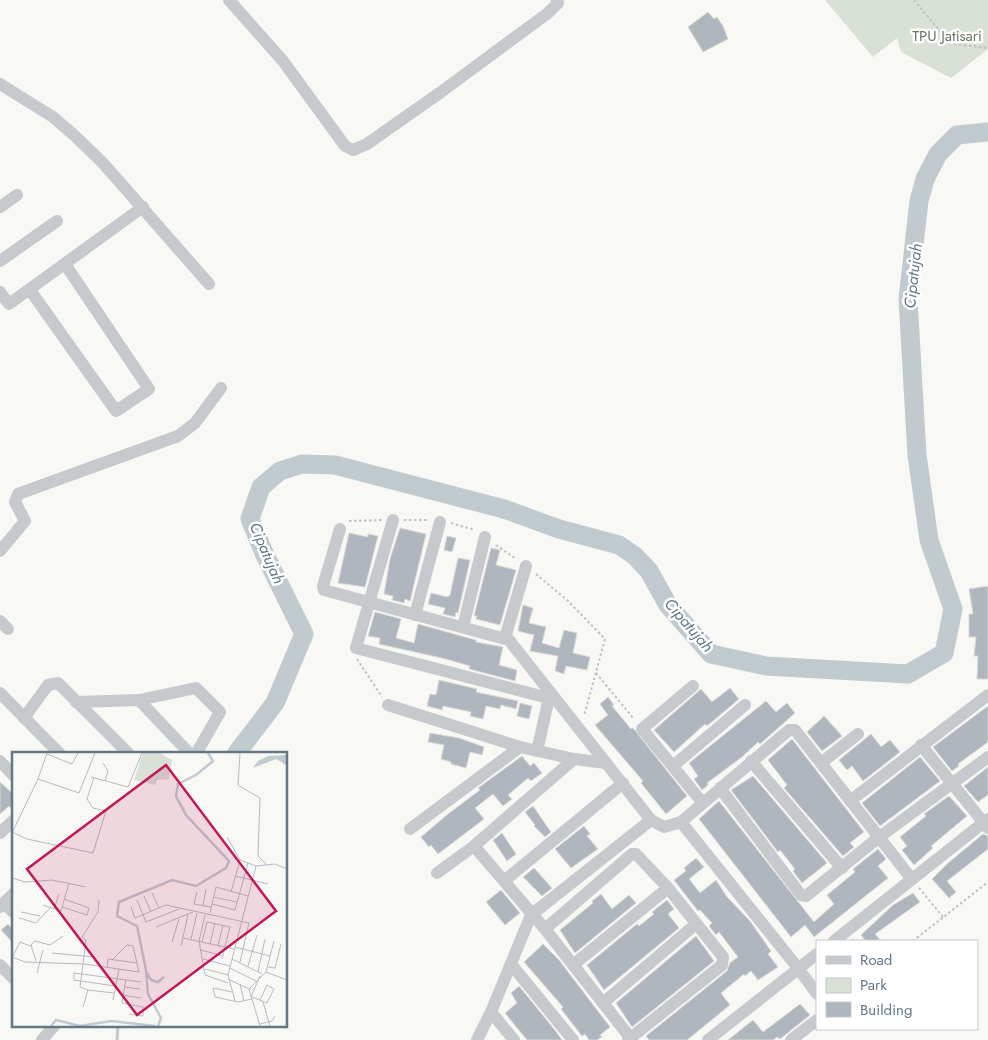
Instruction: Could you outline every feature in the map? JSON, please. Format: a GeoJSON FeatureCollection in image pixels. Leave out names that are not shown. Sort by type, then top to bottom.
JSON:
{"type":"FeatureCollection","features":[{"type":"Feature","properties":{"kind":"street"},"geometry":{"type":"LineString","coordinates":[[229,0],[283,61],[345,146],[353,150],[442,92],[548,13],[558,3],[557,0]]}},
{"type":"Feature","properties":{"kind":"street"},"geometry":{"type":"LineString","coordinates":[[0,84],[53,117],[75,136],[103,163],[143,207],[209,284]]}},
{"type":"Feature","properties":{"kind":"street"},"geometry":{"type":"LineString","coordinates":[[0,207],[17,194]]}},
{"type":"Feature","properties":{"kind":"street"},"geometry":{"type":"LineString","coordinates":[[0,292],[9,304],[143,207]]}},
{"type":"Feature","properties":{"kind":"street"},"geometry":{"type":"LineString","coordinates":[[0,261],[57,222]]}},
{"type":"Feature","properties":{"kind":"street"},"geometry":{"type":"LineString","coordinates":[[30,290],[116,411],[149,389],[65,264]]}},
{"type":"Feature","properties":{"kind":"street"},"geometry":{"type":"LineString","coordinates":[[0,551],[25,521],[16,502],[18,494],[178,436],[195,423],[221,388]]}},
{"type":"Feature","properties":{"kind":"street"},"geometry":{"type":"LineString","coordinates":[[394,520],[356,648],[552,699]]}},
{"type":"Feature","properties":{"kind":"street"},"geometry":{"type":"LineString","coordinates":[[415,615],[440,522]]}},
{"type":"Feature","properties":{"kind":"street"},"geometry":{"type":"LineString","coordinates":[[340,530],[323,588],[331,593],[505,638],[516,647],[552,699],[580,728],[651,820],[664,827],[681,822],[751,761],[789,730],[793,729],[911,878]]}},
{"type":"Feature","properties":{"kind":"street"},"geometry":{"type":"LineString","coordinates":[[464,627],[484,537]]}},
{"type":"Feature","properties":{"kind":"street"},"geometry":{"type":"LineString","coordinates":[[505,638],[526,566]]}},
{"type":"Feature","properties":{"kind":"street"},"geometry":{"type":"LineString","coordinates":[[24,718],[51,683],[62,686],[127,752]]}},
{"type":"Feature","properties":{"kind":"street"},"geometry":{"type":"LineString","coordinates":[[693,686],[642,729],[702,802]]}},
{"type":"Feature","properties":{"kind":"street"},"geometry":{"type":"LineString","coordinates":[[76,702],[139,700],[192,688],[200,691],[220,714],[197,752]]}},
{"type":"Feature","properties":{"kind":"street"},"geometry":{"type":"LineString","coordinates":[[0,693],[58,752]]}},
{"type":"Feature","properties":{"kind":"street"},"geometry":{"type":"LineString","coordinates":[[850,802],[921,745],[988,695]]}},
{"type":"Feature","properties":{"kind":"street"},"geometry":{"type":"LineString","coordinates":[[537,751],[552,699]]}},
{"type":"Feature","properties":{"kind":"street"},"geometry":{"type":"LineString","coordinates":[[139,700],[188,752]]}},
{"type":"Feature","properties":{"kind":"street"},"geometry":{"type":"LineString","coordinates":[[388,705],[520,747],[574,759],[606,763]]}},
{"type":"Feature","properties":{"kind":"street"},"geometry":{"type":"LineString","coordinates":[[673,766],[745,705]]}},
{"type":"Feature","properties":{"kind":"street"},"geometry":{"type":"LineString","coordinates":[[821,763],[858,734]]}},
{"type":"Feature","properties":{"kind":"street"},"geometry":{"type":"LineString","coordinates":[[835,940],[911,878],[986,823],[921,745]]}},
{"type":"Feature","properties":{"kind":"street"},"geometry":{"type":"LineString","coordinates":[[410,829],[520,747]]}},
{"type":"Feature","properties":{"kind":"street"},"geometry":{"type":"LineString","coordinates":[[720,788],[801,895],[808,895],[878,838],[988,757]]}},
{"type":"Feature","properties":{"kind":"street"},"geometry":{"type":"LineString","coordinates":[[437,873],[474,846],[574,759]]}},
{"type":"Feature","properties":{"kind":"street"},"geometry":{"type":"LineString","coordinates":[[0,761],[12,774]]}},
{"type":"Feature","properties":{"kind":"street"},"geometry":{"type":"LineString","coordinates":[[751,761],[842,868]]}},
{"type":"Feature","properties":{"kind":"street"},"geometry":{"type":"LineString","coordinates":[[504,881],[623,783]]}},
{"type":"Feature","properties":{"kind":"street"},"geometry":{"type":"LineString","coordinates":[[477,1040],[492,1012],[531,915],[651,820]]}},
{"type":"Feature","properties":{"kind":"street"},"geometry":{"type":"LineString","coordinates":[[0,832],[12,822]]}},
{"type":"Feature","properties":{"kind":"street"},"geometry":{"type":"LineString","coordinates":[[681,822],[816,993]]}},
{"type":"Feature","properties":{"kind":"street"},"geometry":{"type":"LineString","coordinates":[[474,846],[531,915],[545,929],[630,1039],[724,963],[723,957],[668,888],[640,856],[634,854],[545,929]]}},
{"type":"Feature","properties":{"kind":"street"},"geometry":{"type":"LineString","coordinates":[[573,965],[668,888]]}},
{"type":"Feature","properties":{"kind":"street"},"geometry":{"type":"LineString","coordinates":[[2,905],[12,895]]}},
{"type":"Feature","properties":{"kind":"street"},"geometry":{"type":"LineString","coordinates":[[603,1003],[696,924]]}},
{"type":"Feature","properties":{"kind":"street"},"geometry":{"type":"LineString","coordinates":[[708,1040],[816,955]]}},
{"type":"Feature","properties":{"kind":"street"},"geometry":{"type":"LineString","coordinates":[[511,964],[574,1040]]}},
{"type":"Feature","properties":{"kind":"street"},"geometry":{"type":"LineString","coordinates":[[0,965],[12,976]]}},
{"type":"Feature","properties":{"kind":"street"},"geometry":{"type":"LineString","coordinates":[[492,1012],[514,1040]]}},
{"type":"Feature","properties":{"kind":"street"},"geometry":{"type":"LineString","coordinates":[[791,1040],[816,1021]]}},
{"type":"Feature","properties":{"kind":"street"},"geometry":{"type":"LineString","coordinates":[[42,1040],[52,1028]]}},
{"type":"Feature","properties":{"kind":"path"},"geometry":{"type":"LineString","coordinates":[[914,0],[948,41],[954,44],[987,47]]}},
{"type":"Feature","properties":{"kind":"path"},"geometry":{"type":"LineString","coordinates":[[580,728],[605,639]]}},
{"type":"Feature","properties":{"kind":"path"},"geometry":{"type":"LineString","coordinates":[[356,648],[356,656],[360,664],[388,705]]}},
{"type":"Feature","properties":{"kind":"path"},"geometry":{"type":"LineString","coordinates":[[596,673],[642,729]]}},
{"type":"Feature","properties":{"kind":"path"},"geometry":{"type":"LineString","coordinates":[[911,878],[944,918]]}},
{"type":"Feature","properties":{"kind":"path"},"geometry":{"type":"LineString","coordinates":[[914,940],[988,882]]}},
{"type":"Feature","properties":{"kind":"green space","name":"TPU Jatisari"},"geometry":{"type":"Polygon","coordinates":[[[825,0],[988,0],[988,49],[951,78],[901,52],[897,38],[873,57],[825,0]]]}},
{"type":"Feature","properties":{"kind":"building"},"geometry":{"type":"Polygon","coordinates":[[[708,12],[714,19],[717,17],[728,39],[703,52],[688,27],[708,12]]]}},
{"type":"Feature","properties":{"kind":"building"},"geometry":{"type":"Polygon","coordinates":[[[400,528],[426,534],[410,601],[405,599],[404,603],[392,600],[393,596],[384,594],[390,559],[400,528]]]}},
{"type":"Feature","properties":{"kind":"building"},"geometry":{"type":"Polygon","coordinates":[[[349,533],[368,537],[368,534],[378,536],[365,587],[338,583],[349,533]]]}},
{"type":"Feature","properties":{"kind":"building"},"geometry":{"type":"Polygon","coordinates":[[[447,536],[456,538],[452,552],[444,550],[447,536]]]}},
{"type":"Feature","properties":{"kind":"building"},"geometry":{"type":"Polygon","coordinates":[[[491,548],[500,550],[496,565],[516,570],[500,625],[476,619],[477,616],[474,616],[491,548]]]}},
{"type":"Feature","properties":{"kind":"building"},"geometry":{"type":"Polygon","coordinates":[[[458,558],[470,560],[458,613],[456,612],[455,617],[443,614],[445,608],[428,604],[431,593],[447,597],[450,595],[458,558]]]}},
{"type":"Feature","properties":{"kind":"building"},"geometry":{"type":"Polygon","coordinates":[[[988,586],[988,679],[977,679],[978,656],[974,656],[976,637],[969,637],[969,614],[973,614],[969,589],[988,586]]]}},
{"type":"Feature","properties":{"kind":"building"},"geometry":{"type":"Polygon","coordinates":[[[523,605],[533,608],[529,623],[546,627],[542,643],[559,648],[564,630],[577,633],[573,653],[590,657],[587,670],[566,666],[564,674],[555,671],[558,656],[530,651],[534,635],[518,631],[523,605]]]}},
{"type":"Feature","properties":{"kind":"building"},"geometry":{"type":"Polygon","coordinates":[[[375,612],[401,619],[396,638],[414,643],[418,624],[476,640],[476,642],[503,647],[499,665],[517,670],[515,681],[469,669],[470,666],[446,659],[379,644],[380,638],[368,636],[375,612]]]}},
{"type":"Feature","properties":{"kind":"building"},"geometry":{"type":"Polygon","coordinates":[[[439,680],[477,689],[476,692],[518,701],[516,709],[501,705],[500,709],[486,706],[483,719],[470,716],[471,712],[443,706],[442,710],[427,706],[430,694],[436,695],[439,680]]]}},
{"type":"Feature","properties":{"kind":"building"},"geometry":{"type":"Polygon","coordinates":[[[730,688],[739,699],[707,726],[705,724],[674,752],[654,730],[701,689],[712,702],[730,688]]]}},
{"type":"Feature","properties":{"kind":"building"},"geometry":{"type":"Polygon","coordinates":[[[608,697],[614,705],[612,706],[631,729],[633,728],[687,796],[666,814],[641,783],[643,781],[595,725],[608,715],[600,704],[608,697]]]}},
{"type":"Feature","properties":{"kind":"building"},"geometry":{"type":"Polygon","coordinates":[[[766,701],[776,712],[787,703],[795,713],[760,744],[758,742],[742,757],[707,783],[708,785],[702,790],[694,779],[698,776],[689,763],[766,701]]]}},
{"type":"Feature","properties":{"kind":"building"},"geometry":{"type":"Polygon","coordinates":[[[520,703],[532,706],[529,719],[517,716],[520,703]]]}},
{"type":"Feature","properties":{"kind":"building"},"geometry":{"type":"Polygon","coordinates":[[[988,706],[988,742],[958,764],[959,766],[952,771],[933,747],[988,706]]]}},
{"type":"Feature","properties":{"kind":"building"},"geometry":{"type":"Polygon","coordinates":[[[824,716],[842,736],[822,751],[807,732],[824,716]]]}},
{"type":"Feature","properties":{"kind":"building"},"geometry":{"type":"Polygon","coordinates":[[[430,733],[459,738],[484,747],[482,755],[470,752],[466,768],[451,764],[451,762],[441,759],[444,745],[428,742],[430,733]]]}},
{"type":"Feature","properties":{"kind":"building"},"geometry":{"type":"Polygon","coordinates":[[[871,734],[881,747],[890,740],[900,752],[863,781],[852,766],[847,770],[839,760],[871,734]]]}},
{"type":"Feature","properties":{"kind":"building"},"geometry":{"type":"Polygon","coordinates":[[[792,739],[864,832],[850,843],[854,847],[843,856],[784,788],[787,785],[768,760],[792,739]]]}},
{"type":"Feature","properties":{"kind":"building"},"geometry":{"type":"Polygon","coordinates":[[[522,756],[530,766],[534,763],[542,773],[531,781],[528,778],[508,795],[512,799],[503,806],[493,794],[475,808],[484,819],[438,854],[431,845],[429,847],[421,837],[480,790],[478,788],[522,756]]]}},
{"type":"Feature","properties":{"kind":"building"},"geometry":{"type":"Polygon","coordinates":[[[920,757],[940,781],[880,826],[862,803],[920,757]]]}},
{"type":"Feature","properties":{"kind":"building"},"geometry":{"type":"Polygon","coordinates":[[[988,767],[988,795],[978,802],[964,786],[988,767]]]}},
{"type":"Feature","properties":{"kind":"building"},"geometry":{"type":"Polygon","coordinates":[[[753,776],[827,863],[802,883],[793,871],[795,869],[780,850],[778,852],[731,790],[753,776]]]}},
{"type":"Feature","properties":{"kind":"building"},"geometry":{"type":"Polygon","coordinates":[[[0,782],[12,793],[12,809],[9,806],[0,814],[0,782]]]}},
{"type":"Feature","properties":{"kind":"building"},"geometry":{"type":"Polygon","coordinates":[[[949,796],[967,816],[931,846],[933,848],[914,865],[902,850],[907,846],[900,837],[926,816],[924,814],[949,796]]]}},
{"type":"Feature","properties":{"kind":"building"},"geometry":{"type":"Polygon","coordinates":[[[719,801],[814,922],[834,904],[827,895],[855,872],[853,869],[878,849],[886,859],[878,866],[888,878],[814,937],[805,925],[791,937],[699,819],[719,801]]]}},
{"type":"Feature","properties":{"kind":"building"},"geometry":{"type":"Polygon","coordinates":[[[533,806],[551,832],[545,837],[534,826],[525,812],[533,806]]]}},
{"type":"Feature","properties":{"kind":"building"},"geometry":{"type":"Polygon","coordinates":[[[584,826],[590,834],[587,836],[598,849],[571,868],[555,849],[584,826]]]}},
{"type":"Feature","properties":{"kind":"building"},"geometry":{"type":"Polygon","coordinates":[[[502,833],[516,854],[507,861],[493,840],[502,833]]]}},
{"type":"Feature","properties":{"kind":"building"},"geometry":{"type":"Polygon","coordinates":[[[983,834],[988,836],[988,849],[947,881],[956,892],[949,898],[932,879],[983,834]]]}},
{"type":"Feature","properties":{"kind":"building"},"geometry":{"type":"Polygon","coordinates":[[[696,858],[704,867],[689,879],[700,893],[716,880],[727,897],[750,921],[771,951],[768,954],[778,967],[758,980],[751,971],[745,976],[744,974],[721,993],[730,1005],[687,1040],[649,1040],[646,1036],[727,971],[730,963],[738,957],[719,932],[716,935],[709,926],[712,923],[700,910],[698,911],[674,880],[686,871],[684,868],[696,858]]]}},
{"type":"Feature","properties":{"kind":"building"},"geometry":{"type":"Polygon","coordinates":[[[534,868],[552,888],[542,896],[523,877],[534,868]]]}},
{"type":"Feature","properties":{"kind":"building"},"geometry":{"type":"Polygon","coordinates":[[[501,890],[520,913],[505,925],[486,902],[501,890]]]}},
{"type":"Feature","properties":{"kind":"building"},"geometry":{"type":"Polygon","coordinates":[[[913,893],[920,902],[875,934],[880,940],[865,940],[861,935],[893,905],[913,893]]]}},
{"type":"Feature","properties":{"kind":"building"},"geometry":{"type":"Polygon","coordinates":[[[601,894],[612,909],[629,895],[636,903],[575,953],[560,930],[601,894]]]}},
{"type":"Feature","properties":{"kind":"building"},"geometry":{"type":"Polygon","coordinates":[[[667,900],[674,909],[668,914],[679,928],[604,990],[587,965],[637,924],[639,926],[654,914],[652,912],[667,900]]]}},
{"type":"Feature","properties":{"kind":"building"},"geometry":{"type":"Polygon","coordinates":[[[8,924],[12,929],[12,942],[1,930],[8,924]]]}},
{"type":"Feature","properties":{"kind":"building"},"geometry":{"type":"Polygon","coordinates":[[[696,936],[714,961],[632,1027],[616,1003],[696,936]]]}},
{"type":"Feature","properties":{"kind":"building"},"geometry":{"type":"Polygon","coordinates":[[[543,944],[559,960],[610,1027],[597,1040],[589,1040],[585,1034],[582,1036],[561,1009],[563,1007],[524,962],[543,944]]]}},
{"type":"Feature","properties":{"kind":"building"},"geometry":{"type":"Polygon","coordinates":[[[519,986],[562,1040],[527,1040],[505,1013],[517,1003],[511,993],[519,986]]]}},
{"type":"Feature","properties":{"kind":"building"},"geometry":{"type":"Polygon","coordinates":[[[800,1004],[810,1015],[780,1039],[777,1037],[773,1040],[728,1040],[753,1020],[763,1032],[800,1004]]]}},
{"type":"Feature","properties":{"kind":"waterway","name":"Cipatujah"},"geometry":{"type":"LineString","coordinates":[[238,752],[275,703],[304,634],[264,553],[250,519],[261,487],[280,471],[302,464],[335,465],[504,509],[559,529],[619,545],[635,556],[649,571],[668,605],[711,654],[766,666],[908,674],[944,653],[953,609],[929,540],[917,455],[908,299],[919,201],[925,179],[938,154],[957,135],[988,132]]}},
{"type":"Feature","properties":{"kind":"waterway"},"geometry":{"type":"LineString","coordinates":[[117,1040],[118,1028]]}}]}
